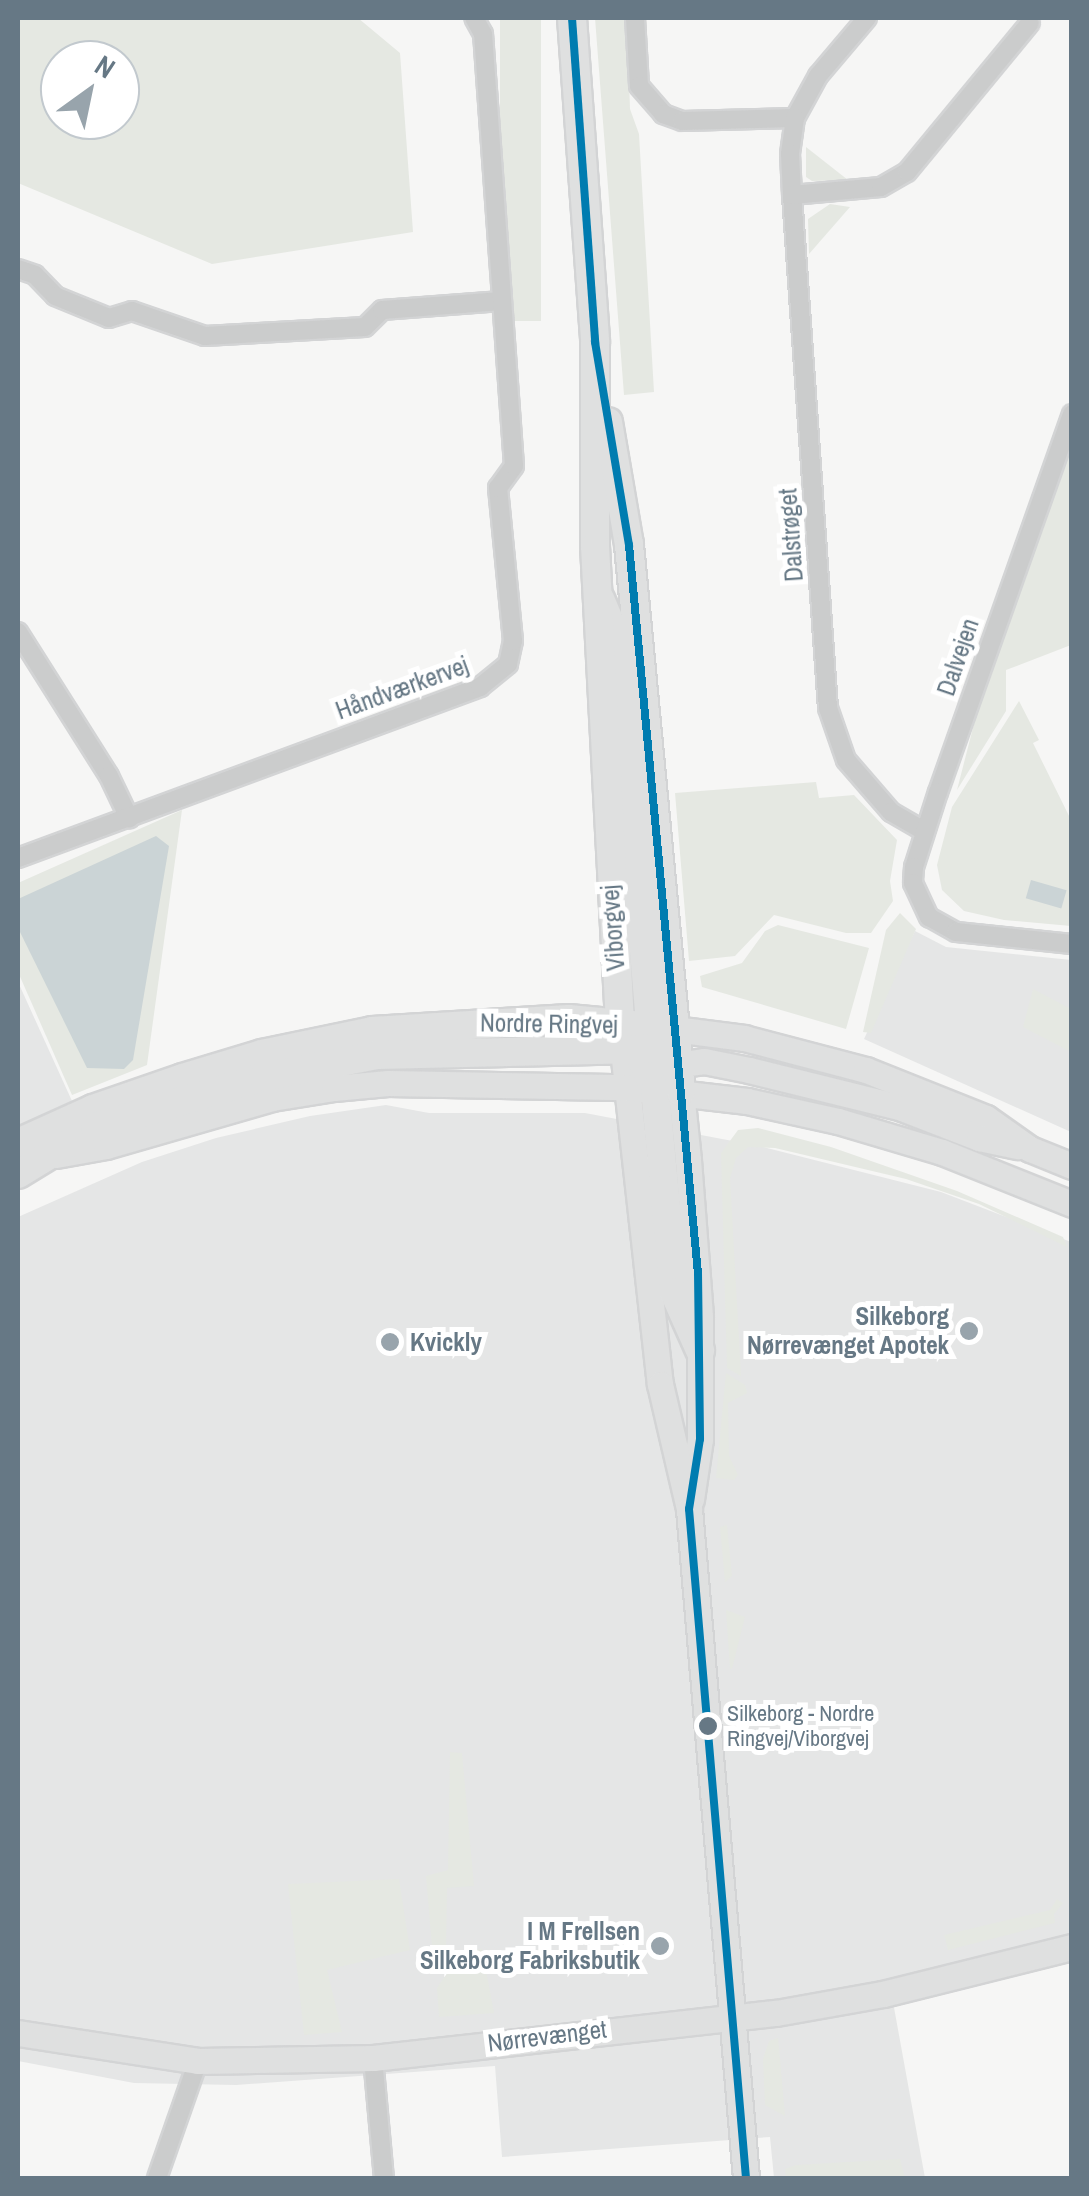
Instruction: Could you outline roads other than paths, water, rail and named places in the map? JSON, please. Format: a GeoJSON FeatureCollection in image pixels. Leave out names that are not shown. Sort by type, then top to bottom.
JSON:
{"type":"FeatureCollection","features":[{"type":"Feature","properties":{"kind":"main road","name":"Viborgvej"},"geometry":{"type":"LineString","coordinates":[[572,18],[595,342],[598,589],[651,1059]]}},
{"type":"Feature","properties":{"kind":"main road","name":"Viborgvej"},"geometry":{"type":"LineString","coordinates":[[595,342],[629,546],[651,1059]]}},
{"type":"Feature","properties":{"kind":"main road","name":"Nordre Ringvej"},"geometry":{"type":"LineString","coordinates":[[18,1143],[92,1109],[183,1078],[262,1054],[372,1031],[550,1020],[651,1059]]}},
{"type":"Feature","properties":{"kind":"main road"},"geometry":{"type":"LineString","coordinates":[[18,1174],[56,1155],[95,1127],[263,1076],[377,1055],[504,1049],[651,1059],[674,1292],[700,1350]]}},
{"type":"Feature","properties":{"kind":"street","name":"Håndværkervej"},"geometry":{"type":"LineString","coordinates":[[18,858],[480,687],[508,664],[514,641],[498,488],[514,466],[483,34],[474,18]]}},
{"type":"Feature","properties":{"kind":"street"},"geometry":{"type":"LineString","coordinates":[[635,18],[640,86],[663,114],[682,122],[795,118]]}},
{"type":"Feature","properties":{"kind":"street","name":"Dalstrøget"},"geometry":{"type":"LineString","coordinates":[[867,18],[818,76],[795,118],[790,154],[792,195],[828,708],[852,768],[891,812],[924,832]]}},
{"type":"Feature","properties":{"kind":"street"},"geometry":{"type":"LineString","coordinates":[[792,195],[881,187],[906,172],[1030,23]]}},
{"type":"Feature","properties":{"kind":"street"},"geometry":{"type":"LineString","coordinates":[[18,269],[35,276],[55,296],[110,318],[132,311],[205,336],[365,328],[382,310],[502,300]]}},
{"type":"Feature","properties":{"kind":"street","name":"Dalvejen"},"geometry":{"type":"LineString","coordinates":[[1072,414],[924,832],[913,883],[929,917],[956,932],[1072,944]]}},
{"type":"Feature","properties":{"kind":"street"},"geometry":{"type":"LineString","coordinates":[[18,632],[110,776],[129,818]]}},
{"type":"Feature","properties":{"kind":"street","name":"Nordre Ringvej"},"geometry":{"type":"LineString","coordinates":[[651,1059],[744,1038],[866,1070],[986,1118],[1030,1148],[1072,1166]]}},
{"type":"Feature","properties":{"kind":"street"},"geometry":{"type":"LineString","coordinates":[[651,1059],[704,1061],[819,1086],[902,1108],[979,1138],[1030,1148]]}},
{"type":"Feature","properties":{"kind":"street","name":"Nordre Ringvej"},"geometry":{"type":"LineString","coordinates":[[651,1059],[942,1152],[1072,1204]]}},
{"type":"Feature","properties":{"kind":"street","name":"Viborgvej"},"geometry":{"type":"LineString","coordinates":[[651,1059],[660,1384],[689,1509],[746,2178]]}},
{"type":"Feature","properties":{"kind":"street","name":"Viborgvej"},"geometry":{"type":"LineString","coordinates":[[689,1509],[700,1439],[700,1350]]}},
{"type":"Feature","properties":{"kind":"street","name":"Nørrevænget"},"geometry":{"type":"LineString","coordinates":[[18,2033],[198,2061],[372,2058],[733,2017],[884,1994],[1072,1948]]}},
{"type":"Feature","properties":{"kind":"street"},"geometry":{"type":"LineString","coordinates":[[372,2058],[384,2178]]}},
{"type":"Feature","properties":{"kind":"street"},"geometry":{"type":"LineString","coordinates":[[157,2178],[198,2061]]}},
{"type":"Feature","properties":{"kind":"place","name":"Silkeborg Nørrevænget Apotek"},"geometry":{"type":"Point","coordinates":[969,1331]}},
{"type":"Feature","properties":{"kind":"place","name":"Kvickly"},"geometry":{"type":"Point","coordinates":[390,1342]}},
{"type":"Feature","properties":{"kind":"place","name":"Silkeborg - Nordre Ringvej/Viborgvej"},"geometry":{"type":"Point","coordinates":[708,1726]}},
{"type":"Feature","properties":{"kind":"place","name":"I M Frellsen Silkeborg Fabriksbutik"},"geometry":{"type":"Point","coordinates":[660,1946]}}]}
